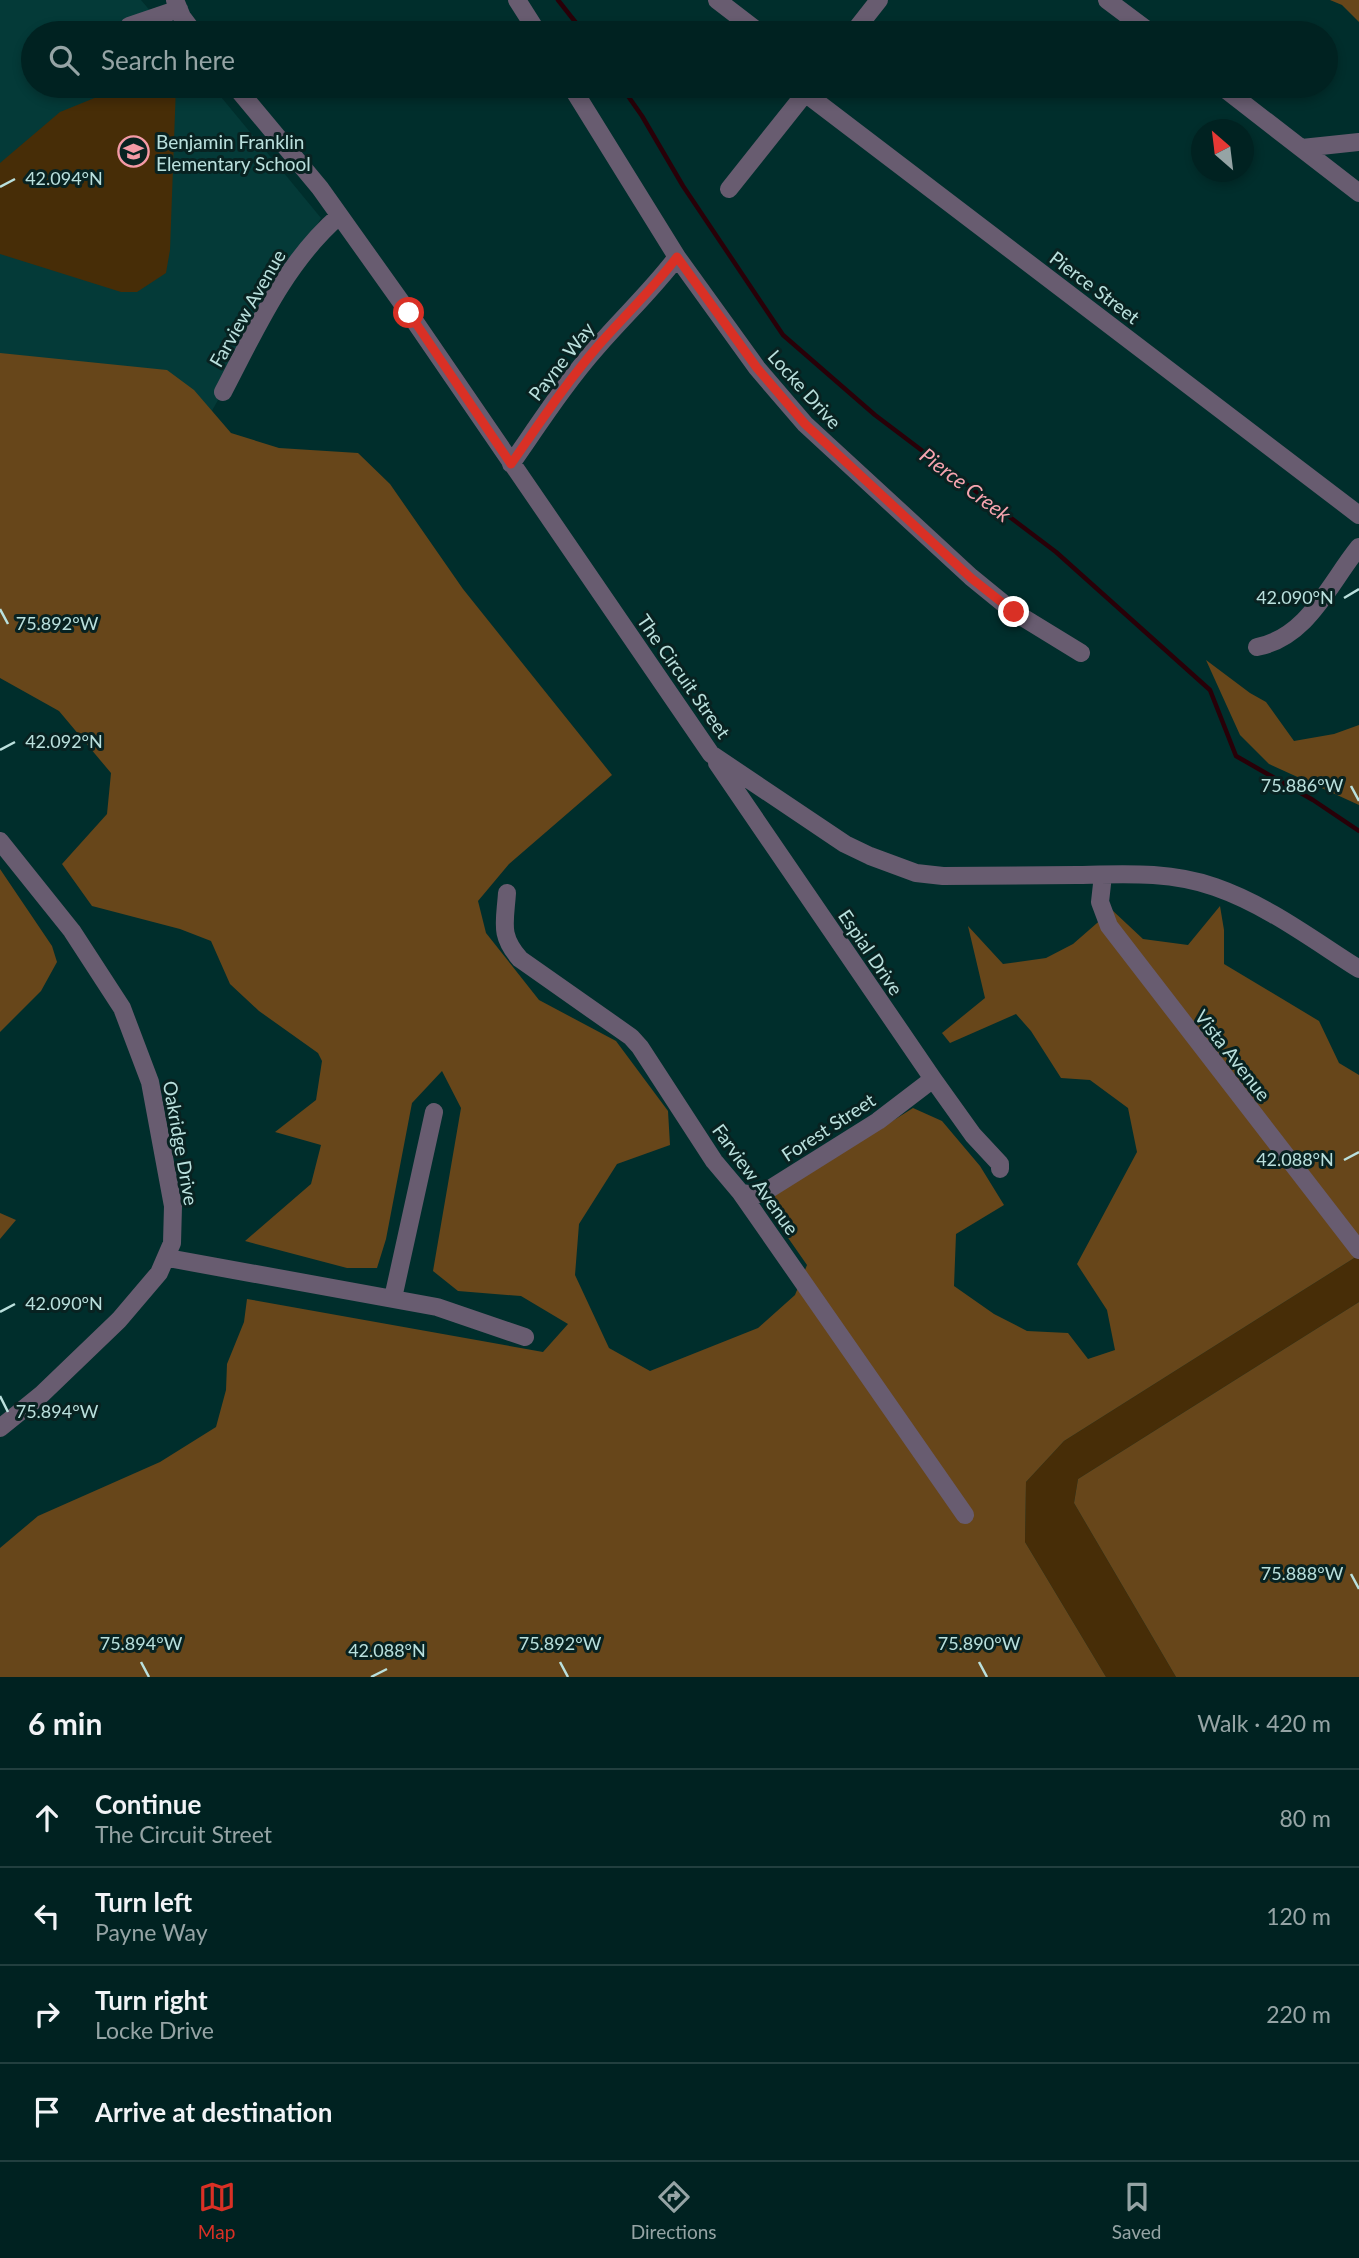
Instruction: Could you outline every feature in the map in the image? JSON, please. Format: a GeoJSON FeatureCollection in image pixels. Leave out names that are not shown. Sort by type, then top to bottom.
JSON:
{"type":"FeatureCollection","features":[{"type":"Feature","properties":{"kind":"street"},"geometry":{"type":"LineString","coordinates":[[517,0],[530,21]]}},
{"type":"Feature","properties":{"kind":"street"},"geometry":{"type":"LineString","coordinates":[[718,0],[745,21]]}},
{"type":"Feature","properties":{"kind":"street"},"geometry":{"type":"LineString","coordinates":[[862,21],[879,0]]}},
{"type":"Feature","properties":{"kind":"street"},"geometry":{"type":"LineString","coordinates":[[1107,0],[1135,21]]}},
{"type":"Feature","properties":{"kind":"street"},"geometry":{"type":"LineString","coordinates":[[140,21],[177,5],[187,21]]}},
{"type":"Feature","properties":{"kind":"street","name":"The Circuit Street"},"geometry":{"type":"LineString","coordinates":[[245,98],[320,188],[409,313],[711,754],[845,844],[916,873],[943,877],[1147,874],[1183,878],[1215,887],[1278,918],[1359,969]]}},
{"type":"Feature","properties":{"kind":"street","name":"Locke Drive"},"geometry":{"type":"LineString","coordinates":[[578,98],[677,257],[757,368],[805,424],[971,578],[1014,612],[1081,653]]}},
{"type":"Feature","properties":{"kind":"street"},"geometry":{"type":"LineString","coordinates":[[729,189],[801,98]]}},
{"type":"Feature","properties":{"kind":"street","name":"Pierce Street"},"geometry":{"type":"LineString","coordinates":[[820,98],[1359,515]]}},
{"type":"Feature","properties":{"kind":"street"},"geometry":{"type":"LineString","coordinates":[[1237,98],[1359,193]]}},
{"type":"Feature","properties":{"kind":"street"},"geometry":{"type":"LineString","coordinates":[[1302,148],[1359,142]]}},
{"type":"Feature","properties":{"kind":"street","name":"Farview Avenue"},"geometry":{"type":"LineString","coordinates":[[223,392],[266,309],[287,275],[318,234],[339,216]]}},
{"type":"Feature","properties":{"kind":"street","name":"Payne Way"},"geometry":{"type":"LineString","coordinates":[[511,464],[597,346],[657,284],[677,257]]}},
{"type":"Feature","properties":{"kind":"street"},"geometry":{"type":"LineString","coordinates":[[1257,647],[1272,644],[1300,626],[1359,547]]}},
{"type":"Feature","properties":{"kind":"street","name":"Espial Drive"},"geometry":{"type":"LineString","coordinates":[[711,754],[933,1079],[974,1135],[1000,1164],[1000,1170]]}},
{"type":"Feature","properties":{"kind":"street","name":"Oakridge Drive"},"geometry":{"type":"LineString","coordinates":[[0,841],[72,931],[109,985],[130,1029],[150,1082],[173,1206],[172,1243],[168,1258],[159,1273],[119,1320],[42,1394],[0,1428]]}},
{"type":"Feature","properties":{"kind":"street","name":"Vista Avenue"},"geometry":{"type":"LineString","coordinates":[[1103,875],[1100,902],[1109,926],[1359,1250]]}},
{"type":"Feature","properties":{"kind":"street","name":"Farview Avenue"},"geometry":{"type":"LineString","coordinates":[[507,893],[505,928],[509,946],[520,959],[631,1037],[651,1061],[714,1161],[741,1193],[965,1515]]}},
{"type":"Feature","properties":{"kind":"street","name":"Forest Street"},"geometry":{"type":"LineString","coordinates":[[741,1193],[755,1195],[768,1190],[845,1143],[933,1079]]}},
{"type":"Feature","properties":{"kind":"street"},"geometry":{"type":"LineString","coordinates":[[393,1298],[434,1112]]}},
{"type":"Feature","properties":{"kind":"street"},"geometry":{"type":"LineString","coordinates":[[168,1258],[437,1307],[525,1337]]}},
{"type":"Feature","properties":{"kind":"shaded area","name":"Benjamin Franklin Elementary School"},"geometry":{"type":"Polygon","coordinates":[[[0,0],[141,0],[159,21],[21,21],[21,98],[222,98],[321,218],[209,416],[0,373],[0,0]]]}},
{"type":"Feature","properties":{"kind":"shaded area"},"geometry":{"type":"Polygon","coordinates":[[[1330,0],[1359,0],[1359,22],[1342,5],[1330,0]]]}},
{"type":"Feature","properties":{"kind":"shaded area"},"geometry":{"type":"Polygon","coordinates":[[[94,98],[176,98],[170,250],[166,273],[137,292],[121,292],[0,254],[0,163],[60,112],[94,98]]]}},
{"type":"Feature","properties":{"kind":"shaded area"},"geometry":{"type":"Polygon","coordinates":[[[0,353],[167,370],[194,390],[231,433],[279,448],[358,453],[390,484],[463,589],[612,775],[509,864],[478,901],[486,933],[539,1000],[616,1041],[668,1111],[670,1145],[617,1164],[579,1224],[575,1275],[609,1348],[650,1371],[758,1328],[795,1295],[807,1265],[768,1209],[775,1195],[913,1108],[942,1121],[980,1166],[1004,1205],[956,1234],[954,1286],[994,1314],[1027,1331],[1068,1333],[1088,1359],[1115,1350],[1107,1310],[1077,1264],[1137,1152],[1128,1108],[1090,1080],[1061,1078],[1031,1031],[1016,1014],[950,1043],[942,1033],[985,998],[968,926],[1003,964],[1046,958],[1073,944],[1112,910],[1143,939],[1188,945],[1220,906],[1224,930],[1224,964],[1319,1021],[1339,1063],[1359,1075],[1359,1255],[1064,1441],[1026,1482],[1025,1542],[1106,1677],[0,1677],[0,1548],[38,1516],[160,1462],[216,1427],[226,1390],[227,1364],[244,1322],[247,1299],[543,1352],[568,1324],[521,1296],[458,1291],[433,1271],[461,1108],[442,1071],[412,1103],[386,1239],[377,1268],[347,1268],[245,1241],[311,1184],[321,1145],[275,1132],[316,1100],[322,1061],[318,1053],[259,1011],[230,984],[211,941],[180,929],[92,906],[62,864],[107,814],[111,773],[59,711],[0,678],[0,353]]]}},
{"type":"Feature","properties":{"kind":"shaded area"},"geometry":{"type":"Polygon","coordinates":[[[1206,660],[1266,702],[1294,741],[1334,734],[1359,725],[1359,805],[1269,764],[1240,735],[1206,660]]]}},
{"type":"Feature","properties":{"kind":"shaded area"},"geometry":{"type":"Polygon","coordinates":[[[0,869],[52,946],[57,962],[41,991],[0,1032],[0,869]]]}},
{"type":"Feature","properties":{"kind":"shaded area"},"geometry":{"type":"Polygon","coordinates":[[[0,1213],[16,1220],[0,1239],[0,1213]]]}},
{"type":"Feature","properties":{"kind":"shaded area"},"geometry":{"type":"Polygon","coordinates":[[[1359,1255],[1359,1302],[1078,1479],[1074,1503],[1176,1677],[1106,1677],[1025,1542],[1026,1482],[1064,1441],[1359,1255]]]}},
{"type":"Feature","properties":{"kind":"shaded area"},"geometry":{"type":"Polygon","coordinates":[[[1359,1302],[1359,1677],[1176,1677],[1074,1503],[1078,1479],[1359,1302]]]}},
{"type":"Feature","properties":{"kind":"waterway","name":"Pierce Creek"},"geometry":{"type":"LineString","coordinates":[[558,0],[575,21]]}},
{"type":"Feature","properties":{"kind":"waterway","name":"Pierce Creek"},"geometry":{"type":"LineString","coordinates":[[629,98],[683,186],[783,335],[875,415],[1056,552],[1210,690],[1236,756],[1313,800],[1359,831]]}},
{"type":"Feature","properties":{"kind":"place","name":"Benjamin Franklin Elementary School"},"geometry":{"type":"Point","coordinates":[133,152]}},
{"type":"Feature","properties":{"kind":"route"},"geometry":{"type":"LineString","coordinates":[[409,313],[511,464],[597,346],[657,284],[677,257],[757,368],[805,424],[971,578],[1014,612]]}}]}
